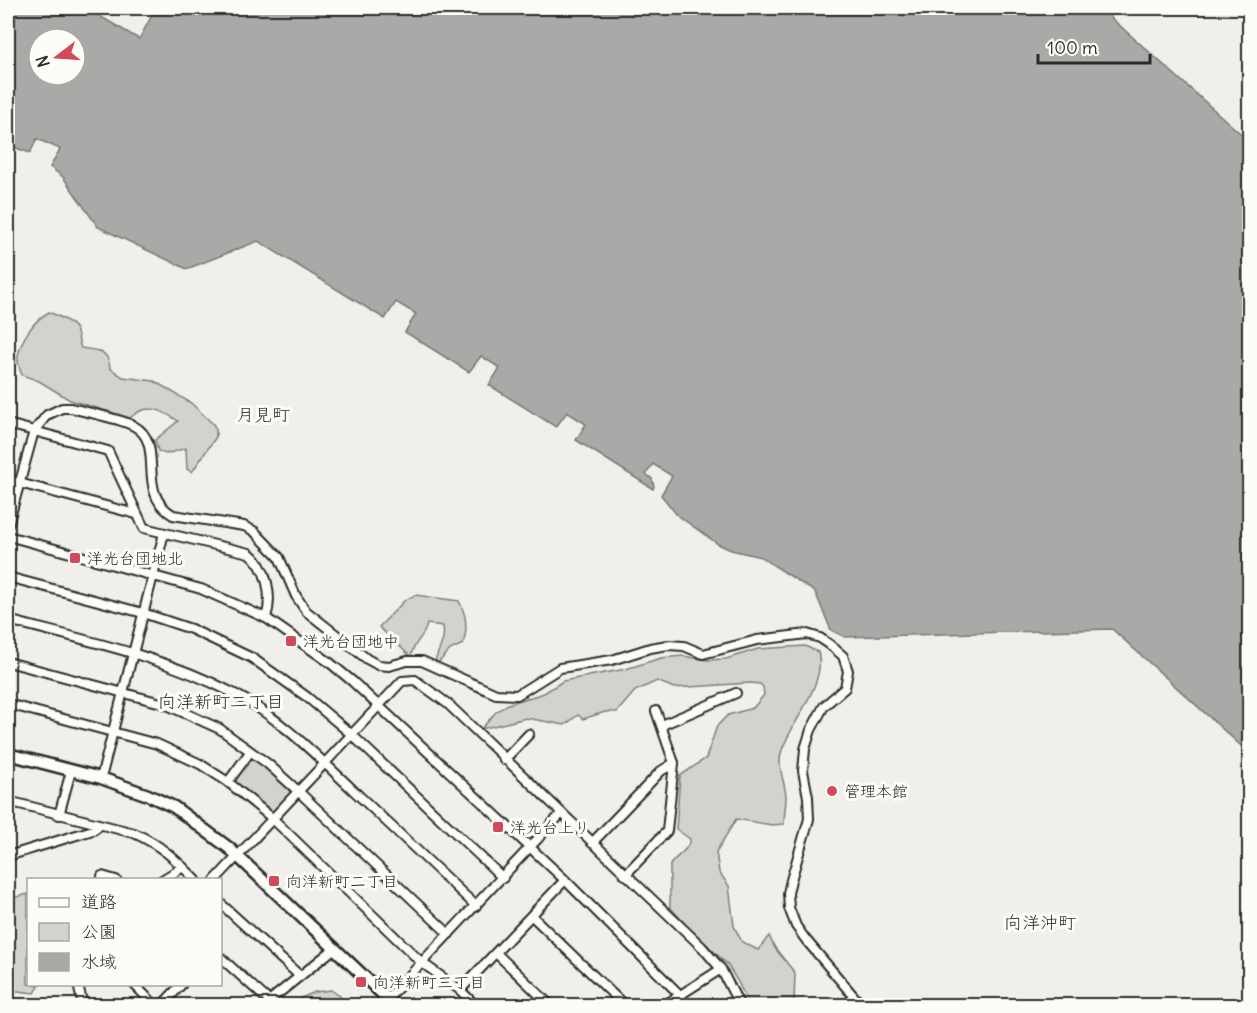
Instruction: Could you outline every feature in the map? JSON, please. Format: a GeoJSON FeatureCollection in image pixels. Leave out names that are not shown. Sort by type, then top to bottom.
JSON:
{"type":"FeatureCollection","features":[{"type":"Feature","properties":{"kind":"street"},"geometry":{"type":"LineString","coordinates":[[8,525],[34,431],[46,415],[62,408],[71,408],[134,426],[144,434],[148,444],[154,495],[165,510],[173,515],[244,526],[255,531],[279,557],[300,604],[306,611],[367,659],[378,665],[389,666],[407,661],[422,661],[496,694],[506,696],[524,692],[540,679],[561,668],[612,660],[650,648],[668,645],[684,646],[703,654],[757,640],[807,634],[820,638],[843,656],[848,671],[845,687],[824,706],[811,730],[805,749],[803,771],[809,819],[788,893],[789,908],[796,926],[806,940],[862,1005]]}},
{"type":"Feature","properties":{"kind":"street"},"geometry":{"type":"LineString","coordinates":[[8,424],[108,451],[144,528],[249,553],[259,561],[265,574],[268,609],[266,618]]}},
{"type":"Feature","properties":{"kind":"street"},"geometry":{"type":"LineString","coordinates":[[8,480],[136,514]]}},
{"type":"Feature","properties":{"kind":"street"},"geometry":{"type":"LineString","coordinates":[[101,778],[164,533]]}},
{"type":"Feature","properties":{"kind":"street"},"geometry":{"type":"LineString","coordinates":[[8,536],[201,589],[266,618],[329,662],[379,706],[565,880],[681,995],[686,1005]]}},
{"type":"Feature","properties":{"kind":"street"},"geometry":{"type":"LineString","coordinates":[[8,578],[143,613],[191,630],[252,658],[308,697],[351,734],[503,878]]}},
{"type":"Feature","properties":{"kind":"street"},"geometry":{"type":"LineString","coordinates":[[8,620],[134,653],[185,670],[235,694],[281,725],[324,762],[476,906]]}},
{"type":"Feature","properties":{"kind":"street"},"geometry":{"type":"LineString","coordinates":[[8,662],[165,704],[220,729],[298,791],[449,934]]}},
{"type":"Feature","properties":{"kind":"street"},"geometry":{"type":"LineString","coordinates":[[216,878],[402,681],[415,680],[448,704],[702,947],[721,969],[740,1005]]}},
{"type":"Feature","properties":{"kind":"street"},"geometry":{"type":"LineString","coordinates":[[662,725],[736,693]]}},
{"type":"Feature","properties":{"kind":"street"},"geometry":{"type":"LineString","coordinates":[[8,704],[157,744],[200,764],[228,782],[272,818],[421,962],[460,990],[476,1005]]}},
{"type":"Feature","properties":{"kind":"street"},"geometry":{"type":"LineString","coordinates":[[625,875],[667,831],[674,763],[656,711]]}},
{"type":"Feature","properties":{"kind":"street"},"geometry":{"type":"LineString","coordinates":[[504,760],[529,734]]}},
{"type":"Feature","properties":{"kind":"street"},"geometry":{"type":"LineString","coordinates":[[228,782],[250,752]]}},
{"type":"Feature","properties":{"kind":"street"},"geometry":{"type":"LineString","coordinates":[[8,754],[101,778],[174,807],[237,856],[335,948],[388,1003],[421,962],[503,878],[561,814]]}},
{"type":"Feature","properties":{"kind":"street"},"geometry":{"type":"LineString","coordinates":[[592,843],[661,771],[674,763]]}},
{"type":"Feature","properties":{"kind":"street"},"geometry":{"type":"LineString","coordinates":[[59,814],[70,771]]}},
{"type":"Feature","properties":{"kind":"street"},"geometry":{"type":"LineString","coordinates":[[8,801],[134,833],[161,846],[195,878]]}},
{"type":"Feature","properties":{"kind":"street"},"geometry":{"type":"LineString","coordinates":[[8,848],[11,855],[93,830],[100,825]]}},
{"type":"Feature","properties":{"kind":"street"},"geometry":{"type":"LineString","coordinates":[[164,878],[183,867]]}},
{"type":"Feature","properties":{"kind":"street"},"geometry":{"type":"LineString","coordinates":[[102,876],[111,878]]}},
{"type":"Feature","properties":{"kind":"street"},"geometry":{"type":"LineString","coordinates":[[460,990],[565,880]]}},
{"type":"Feature","properties":{"kind":"street"},"geometry":{"type":"LineString","coordinates":[[222,905],[300,976]]}},
{"type":"Feature","properties":{"kind":"street"},"geometry":{"type":"LineString","coordinates":[[532,916],[625,1005]]}},
{"type":"Feature","properties":{"kind":"street"},"geometry":{"type":"LineString","coordinates":[[222,959],[269,1001],[335,948]]}},
{"type":"Feature","properties":{"kind":"street"},"geometry":{"type":"LineString","coordinates":[[496,953],[551,1005]]}},
{"type":"Feature","properties":{"kind":"street"},"geometry":{"type":"LineString","coordinates":[[663,1005],[721,969]]}},
{"type":"Feature","properties":{"kind":"street"},"geometry":{"type":"LineString","coordinates":[[78,986],[83,1005]]}},
{"type":"Feature","properties":{"kind":"street"},"geometry":{"type":"LineString","coordinates":[[136,986],[155,1005]]}},
{"type":"Feature","properties":{"kind":"street"},"geometry":{"type":"LineString","coordinates":[[161,1005],[180,986]]}},
{"type":"Feature","properties":{"kind":"green space"},"geometry":{"type":"Polygon","coordinates":[[[49,312],[73,325],[81,348],[104,354],[110,368],[123,377],[154,381],[191,403],[213,424],[216,437],[192,472],[187,469],[186,448],[166,454],[158,451],[155,440],[178,421],[166,414],[148,409],[130,418],[70,400],[39,381],[22,375],[18,358],[22,343],[33,325],[49,312]]]}},
{"type":"Feature","properties":{"kind":"green space"},"geometry":{"type":"Polygon","coordinates":[[[415,595],[459,601],[463,611],[466,627],[463,644],[450,650],[438,663],[435,663],[443,640],[443,626],[427,624],[411,657],[379,627],[405,600],[415,595]]]}},
{"type":"Feature","properties":{"kind":"green space"},"geometry":{"type":"Polygon","coordinates":[[[805,646],[818,652],[818,676],[780,756],[786,796],[784,824],[772,825],[736,819],[716,852],[719,872],[729,886],[734,926],[742,942],[758,950],[769,936],[775,948],[795,973],[794,1005],[749,1005],[727,964],[670,907],[670,865],[687,847],[690,839],[676,829],[680,776],[706,758],[717,726],[728,715],[753,708],[764,695],[763,687],[760,684],[750,683],[674,688],[657,681],[635,691],[617,712],[605,712],[583,719],[578,715],[565,725],[526,718],[481,729],[496,712],[508,704],[544,693],[563,681],[626,669],[661,658],[683,656],[707,660],[726,659],[758,649],[805,646]]]}},
{"type":"Feature","properties":{"kind":"green space"},"geometry":{"type":"Polygon","coordinates":[[[253,757],[289,789],[290,794],[273,811],[269,811],[235,782],[234,779],[248,758],[253,757]]]}},
{"type":"Feature","properties":{"kind":"green space"},"geometry":{"type":"Polygon","coordinates":[[[27,894],[27,986],[39,986],[35,993],[9,990],[8,899],[27,894]]]}},
{"type":"Feature","properties":{"kind":"green space"},"geometry":{"type":"Polygon","coordinates":[[[331,990],[340,996],[342,1005],[300,1005],[301,998],[315,992],[331,990]]]}},
{"type":"Feature","properties":{"kind":"water"},"geometry":{"type":"Polygon","coordinates":[[[8,8],[86,8],[139,39],[156,8],[1100,8],[1249,141],[1249,753],[1112,629],[845,637],[831,630],[815,592],[761,557],[731,550],[718,544],[677,515],[661,495],[672,476],[653,464],[646,474],[652,479],[653,489],[576,440],[586,424],[567,412],[556,427],[489,385],[500,368],[481,356],[469,372],[405,332],[416,314],[396,302],[385,319],[258,241],[187,269],[98,227],[63,177],[50,167],[60,149],[37,139],[30,153],[8,145],[8,8]]]}},
{"type":"Feature","properties":{"kind":"place","name":"洋光台団地北"},"geometry":{"type":"Point","coordinates":[75,558]}},
{"type":"Feature","properties":{"kind":"place","name":"洋光台団地中"},"geometry":{"type":"Point","coordinates":[291,641]}},
{"type":"Feature","properties":{"kind":"place","name":"管理本館"},"geometry":{"type":"Point","coordinates":[832,791]}},
{"type":"Feature","properties":{"kind":"place","name":"洋光台上り"},"geometry":{"type":"Point","coordinates":[498,827]}},
{"type":"Feature","properties":{"kind":"place","name":"向洋新町二丁目"},"geometry":{"type":"Point","coordinates":[274,881]}},
{"type":"Feature","properties":{"kind":"place","name":"向洋新町三丁目"},"geometry":{"type":"Point","coordinates":[361,982]}},
{"type":"Feature","properties":{"kind":"district","name":"月見町"},"geometry":{"type":"Point","coordinates":[263,414]}},
{"type":"Feature","properties":{"kind":"district","name":"向洋新町二丁目"},"geometry":{"type":"Point","coordinates":[221,701]}},
{"type":"Feature","properties":{"kind":"district","name":"向洋沖町"},"geometry":{"type":"Point","coordinates":[1040,922]}}]}
